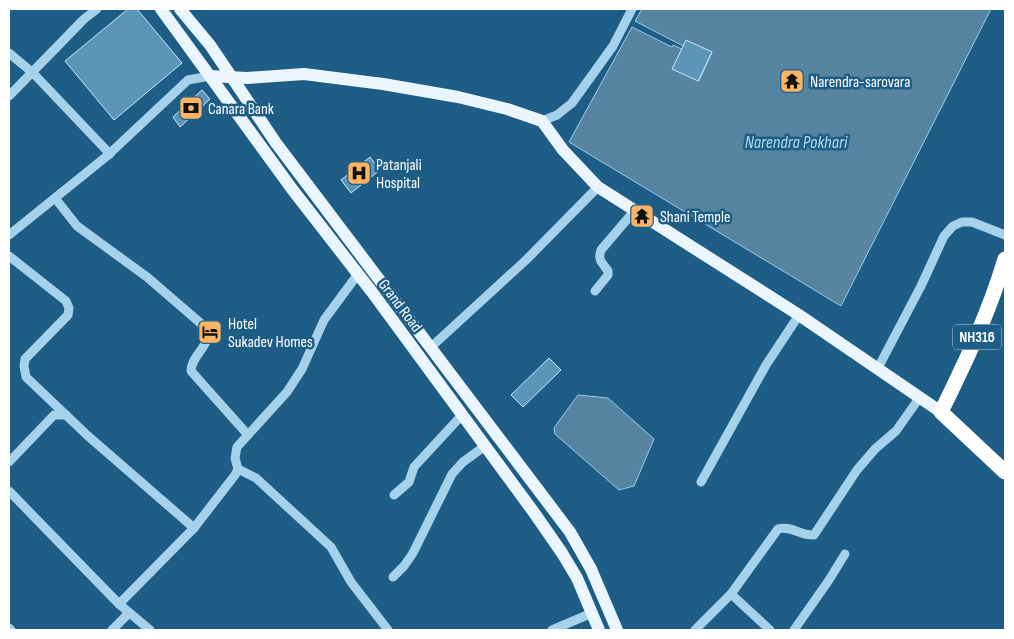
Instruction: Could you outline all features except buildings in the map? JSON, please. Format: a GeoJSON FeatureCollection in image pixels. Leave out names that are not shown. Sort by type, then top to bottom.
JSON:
{"type":"FeatureCollection","features":[{"type":"Feature","properties":{"kind":"highway","name":"NH316"},"geometry":{"type":"LineString","coordinates":[[941,412],[980,330],[995,293],[1005,259]]}},
{"type":"Feature","properties":{"kind":"highway"},"geometry":{"type":"LineString","coordinates":[[941,412],[1005,472]]}},
{"type":"Feature","properties":{"kind":"main road","name":"Grand Road"},"geometry":{"type":"LineString","coordinates":[[161,9],[292,189],[358,274],[562,552],[577,578],[599,630]]}},
{"type":"Feature","properties":{"kind":"main road","name":"Grand Road"},"geometry":{"type":"LineString","coordinates":[[180,9],[232,77],[276,143],[570,532],[591,569],[616,630]]}},
{"type":"Feature","properties":{"kind":"main road"},"geometry":{"type":"LineString","coordinates":[[210,76],[304,74],[383,84],[458,97],[507,109],[542,121],[563,150],[598,187],[799,315],[941,412]]}},
{"type":"Feature","properties":{"kind":"street"},"geometry":{"type":"LineString","coordinates":[[9,96],[84,19],[97,9]]}},
{"type":"Feature","properties":{"kind":"street"},"geometry":{"type":"LineString","coordinates":[[542,121],[557,115],[572,103],[613,46],[632,9]]}},
{"type":"Feature","properties":{"kind":"street"},"geometry":{"type":"LineString","coordinates":[[9,53],[33,73],[110,154]]}},
{"type":"Feature","properties":{"kind":"street"},"geometry":{"type":"LineString","coordinates":[[9,235],[110,154],[188,80],[210,76]]}},
{"type":"Feature","properties":{"kind":"street"},"geometry":{"type":"LineString","coordinates":[[430,348],[526,260],[598,187]]}},
{"type":"Feature","properties":{"kind":"street"},"geometry":{"type":"LineString","coordinates":[[55,198],[77,226],[147,277],[205,326],[208,338],[194,361],[191,371],[248,435]]}},
{"type":"Feature","properties":{"kind":"street"},"geometry":{"type":"LineString","coordinates":[[595,291],[608,275],[608,271],[599,256],[601,250],[635,210]]}},
{"type":"Feature","properties":{"kind":"street"},"geometry":{"type":"LineString","coordinates":[[878,368],[921,286],[944,236],[953,226],[962,222],[972,222],[1005,235]]}},
{"type":"Feature","properties":{"kind":"street"},"geometry":{"type":"LineString","coordinates":[[9,256],[66,301],[69,308],[68,315],[25,359],[26,377],[151,492],[194,528]]}},
{"type":"Feature","properties":{"kind":"street"},"geometry":{"type":"LineString","coordinates":[[119,604],[194,528],[236,475],[238,469],[235,452],[237,447],[287,392],[302,369],[324,320],[358,274]]}},
{"type":"Feature","properties":{"kind":"street"},"geometry":{"type":"LineString","coordinates":[[701,482],[766,364],[799,315]]}},
{"type":"Feature","properties":{"kind":"street"},"geometry":{"type":"LineString","coordinates":[[695,630],[731,594],[778,529],[786,528],[807,535],[814,535],[857,470],[875,449],[896,430],[920,397]]}},
{"type":"Feature","properties":{"kind":"street"},"geometry":{"type":"LineString","coordinates":[[9,462],[54,414],[66,414]]}},
{"type":"Feature","properties":{"kind":"street"},"geometry":{"type":"LineString","coordinates":[[394,495],[409,482],[414,467],[462,415]]}},
{"type":"Feature","properties":{"kind":"street"},"geometry":{"type":"LineString","coordinates":[[393,577],[404,566],[413,552],[452,474],[463,462],[485,446]]}},
{"type":"Feature","properties":{"kind":"street"},"geometry":{"type":"LineString","coordinates":[[238,469],[256,478],[331,547],[351,582],[388,630]]}},
{"type":"Feature","properties":{"kind":"street"},"geometry":{"type":"LineString","coordinates":[[9,491],[119,604],[150,630]]}},
{"type":"Feature","properties":{"kind":"street"},"geometry":{"type":"LineString","coordinates":[[794,630],[829,580],[844,554]]}},
{"type":"Feature","properties":{"kind":"street"},"geometry":{"type":"LineString","coordinates":[[731,594],[770,630]]}},
{"type":"Feature","properties":{"kind":"street"},"geometry":{"type":"LineString","coordinates":[[112,630],[129,613]]}},
{"type":"Feature","properties":{"kind":"street"},"geometry":{"type":"LineString","coordinates":[[552,630],[592,613]]}},
{"type":"Feature","properties":{"kind":"water","name":"Narendra Pokhari"},"geometry":{"type":"Polygon","coordinates":[[[642,9],[991,9],[841,306],[569,142],[632,27],[672,47],[673,45],[682,49],[673,69],[699,81],[712,52],[683,46],[635,21],[642,9]]]}},
{"type":"Feature","properties":{"kind":"water"},"geometry":{"type":"Polygon","coordinates":[[[578,395],[608,398],[654,439],[634,486],[619,490],[555,434],[554,428],[578,395]]]}},
{"type":"Feature","properties":{"kind":"place","name":"Narendra-sarovara"},"geometry":{"type":"Point","coordinates":[792,81]}},
{"type":"Feature","properties":{"kind":"place","name":"Canara Bank"},"geometry":{"type":"Point","coordinates":[191,108]}},
{"type":"Feature","properties":{"kind":"place","name":"Patanjali Hospital"},"geometry":{"type":"Point","coordinates":[359,173]}},
{"type":"Feature","properties":{"kind":"place","name":"Shani Temple"},"geometry":{"type":"Point","coordinates":[642,216]}},
{"type":"Feature","properties":{"kind":"place","name":"Hotel Sukadev Homes"},"geometry":{"type":"Point","coordinates":[210,332]}}]}
